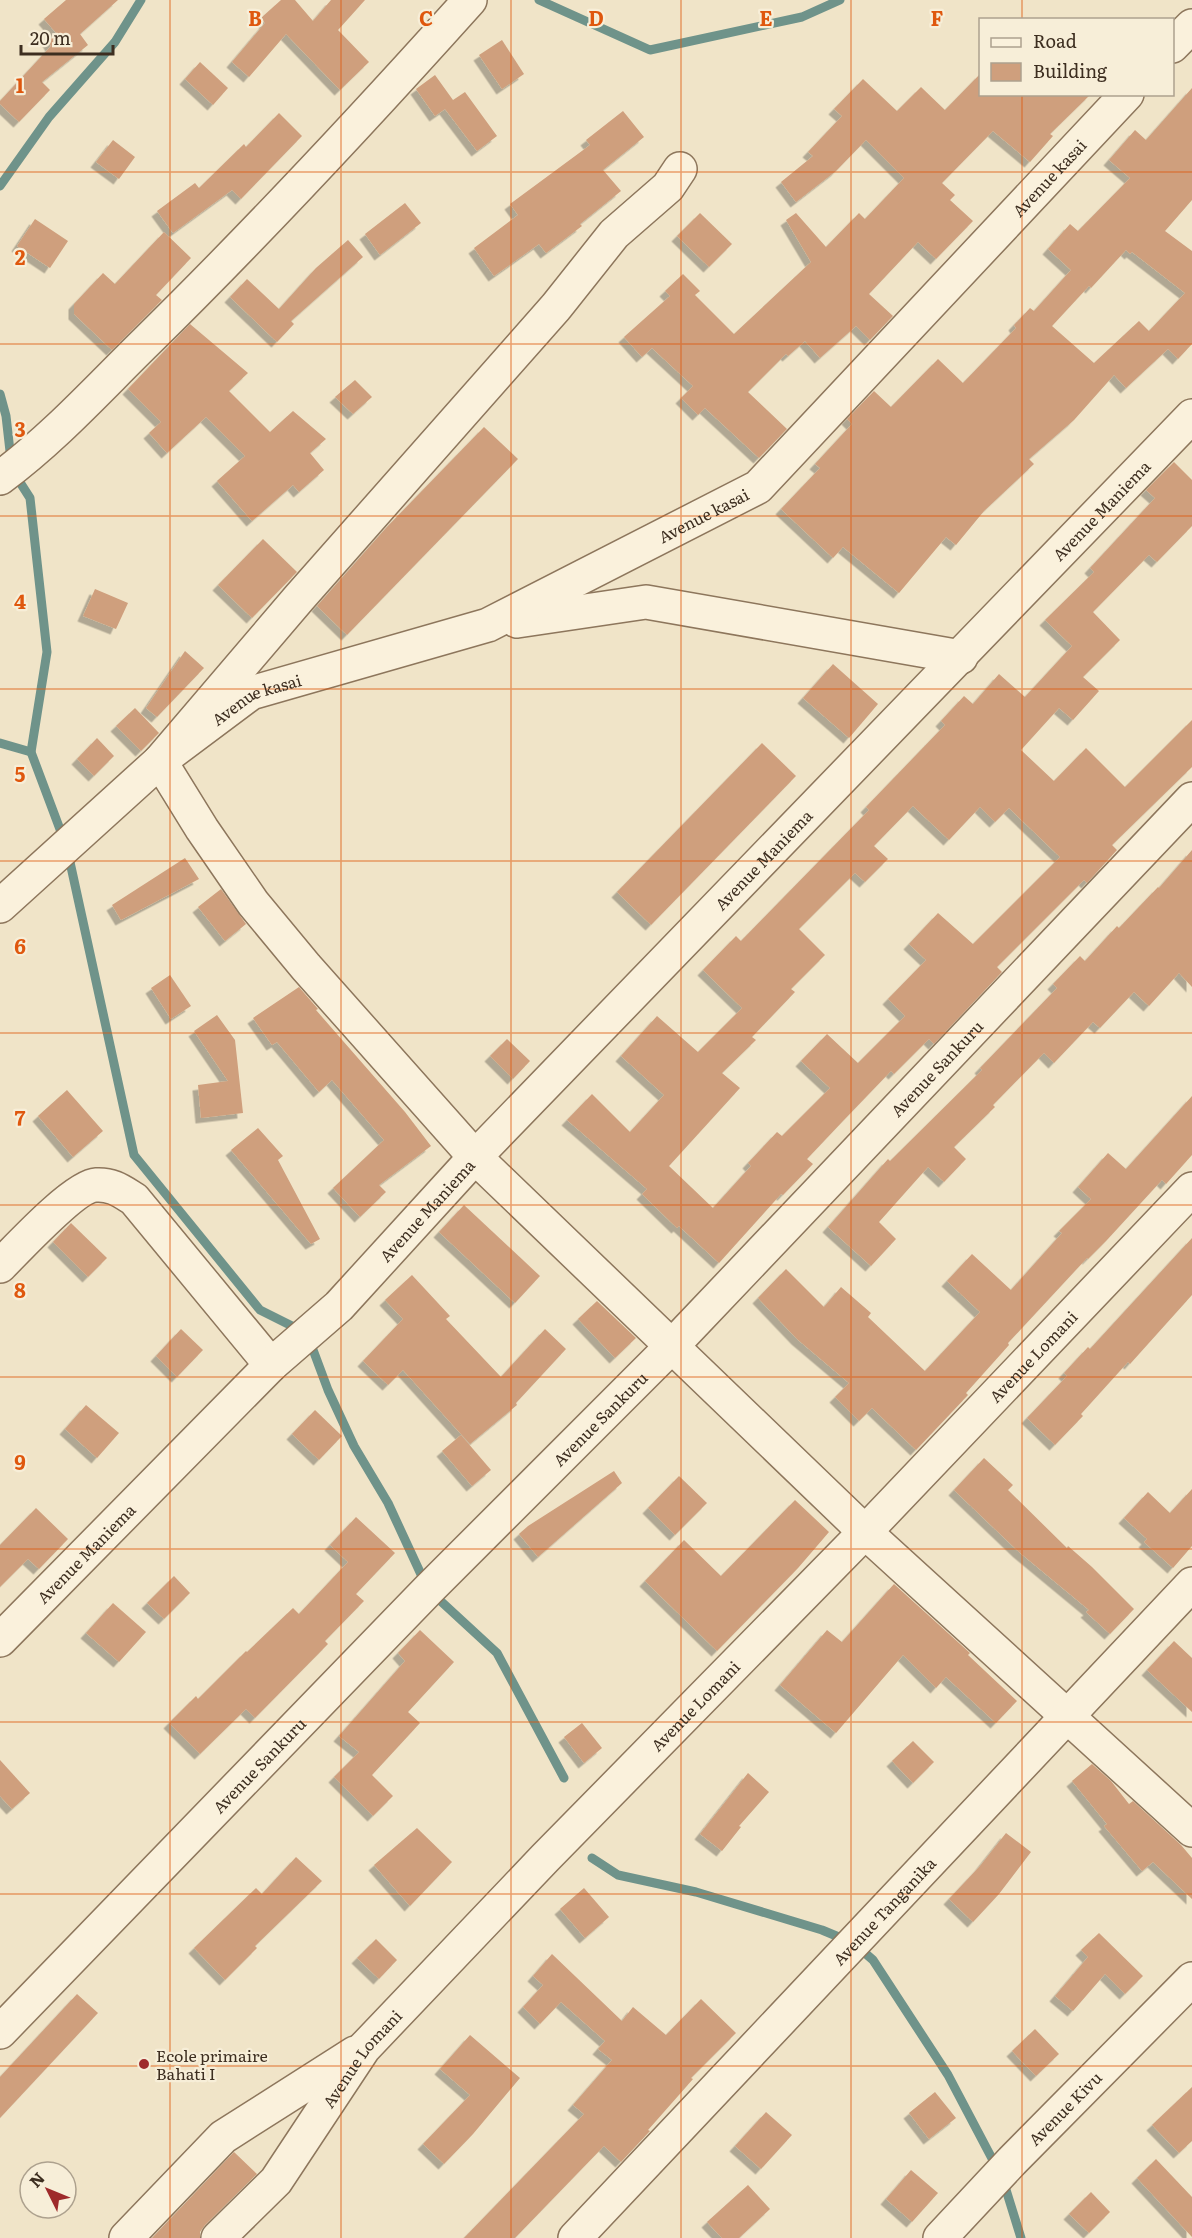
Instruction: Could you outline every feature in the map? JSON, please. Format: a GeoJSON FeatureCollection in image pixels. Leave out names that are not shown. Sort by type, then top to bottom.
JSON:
{"type":"FeatureCollection","features":[{"type":"Feature","properties":{"kind":"street"},"geometry":{"type":"LineString","coordinates":[[0,478],[42,445],[78,412],[208,281],[316,168],[470,0]]}},
{"type":"Feature","properties":{"kind":"street"},"geometry":{"type":"LineString","coordinates":[[1174,45],[1192,26]]}},
{"type":"Feature","properties":{"kind":"street","name":"Avenue kasai"},"geometry":{"type":"LineString","coordinates":[[160,761],[251,693],[488,626],[758,487],[1125,96]]}},
{"type":"Feature","properties":{"kind":"street"},"geometry":{"type":"LineString","coordinates":[[0,906],[160,761],[556,307],[614,234],[668,187],[680,168]]}},
{"type":"Feature","properties":{"kind":"street","name":"Avenue Maniema"},"geometry":{"type":"LineString","coordinates":[[0,1640],[271,1365],[339,1306],[475,1157],[1192,416]]}},
{"type":"Feature","properties":{"kind":"street"},"geometry":{"type":"LineString","coordinates":[[488,626],[646,602],[961,657]]}},
{"type":"Feature","properties":{"kind":"street"},"geometry":{"type":"LineString","coordinates":[[160,761],[202,829],[253,903],[306,967],[475,1157],[865,1532],[1192,1830]]}},
{"type":"Feature","properties":{"kind":"street","name":"Avenue Sankuru"},"geometry":{"type":"LineString","coordinates":[[0,2032],[428,1590],[672,1346],[1192,799]]}},
{"type":"Feature","properties":{"kind":"street"},"geometry":{"type":"LineString","coordinates":[[0,1266],[70,1198],[93,1185],[114,1186],[134,1199],[271,1365]]}},
{"type":"Feature","properties":{"kind":"street","name":"Avenue Lomani"},"geometry":{"type":"LineString","coordinates":[[218,2238],[276,2181],[364,2048],[545,1858],[865,1532],[1192,1189]]}},
{"type":"Feature","properties":{"kind":"street","name":"Avenue Tanganika"},"geometry":{"type":"LineString","coordinates":[[575,2238],[1192,1584]]}},
{"type":"Feature","properties":{"kind":"street","name":"Avenue Kivu"},"geometry":{"type":"LineString","coordinates":[[940,2238],[1012,2161],[1192,1979]]}},
{"type":"Feature","properties":{"kind":"street"},"geometry":{"type":"LineString","coordinates":[[126,2238],[223,2137],[364,2048]]}},
{"type":"Feature","properties":{"kind":"building"},"geometry":{"type":"Polygon","coordinates":[[[66,0],[118,0],[80,34],[88,45],[42,82],[50,90],[19,122],[0,104],[0,101],[51,46],[48,41],[57,34],[44,19],[66,0]]]}},
{"type":"Feature","properties":{"kind":"building"},"geometry":{"type":"Polygon","coordinates":[[[281,0],[295,0],[313,21],[331,0],[365,0],[338,30],[369,62],[340,90],[286,34],[249,77],[232,62],[265,23],[261,18],[281,0]]]}},
{"type":"Feature","properties":{"kind":"building"},"geometry":{"type":"Polygon","coordinates":[[[502,40],[524,74],[502,89],[479,55],[502,40]]]}},
{"type":"Feature","properties":{"kind":"building"},"geometry":{"type":"Polygon","coordinates":[[[200,62],[228,88],[213,105],[185,79],[200,62]]]}},
{"type":"Feature","properties":{"kind":"building"},"geometry":{"type":"Polygon","coordinates":[[[435,75],[453,100],[465,92],[497,136],[477,151],[445,109],[435,116],[416,89],[435,75]]]}},
{"type":"Feature","properties":{"kind":"building"},"geometry":{"type":"Polygon","coordinates":[[[979,75],[979,96],[1089,96],[1050,134],[1053,136],[1030,162],[993,131],[942,183],[955,195],[950,200],[973,221],[936,259],[918,242],[869,294],[893,316],[870,340],[856,326],[820,358],[805,341],[788,356],[786,354],[748,392],[787,429],[759,458],[705,408],[698,415],[681,398],[693,386],[652,348],[642,357],[624,337],[670,296],[665,291],[683,274],[700,291],[695,295],[734,334],[811,262],[786,220],[796,213],[826,247],[859,213],[865,219],[904,178],[866,140],[836,171],[796,202],[781,182],[813,156],[808,152],[842,116],[834,109],[863,79],[897,111],[921,87],[945,110],[979,75]]]}},
{"type":"Feature","properties":{"kind":"building"},"geometry":{"type":"Polygon","coordinates":[[[1192,88],[1192,200],[1165,231],[1192,251],[1192,344],[1178,359],[1168,349],[1126,388],[1114,375],[1074,420],[1029,459],[1034,464],[984,511],[956,545],[946,537],[899,593],[843,547],[833,558],[781,509],[820,468],[815,464],[852,424],[847,419],[874,391],[891,407],[938,359],[963,383],[1016,328],[1014,325],[1030,308],[1034,311],[1071,270],[1048,249],[1070,224],[1078,231],[1130,178],[1109,160],[1135,130],[1146,140],[1192,88]],[[1126,250],[1052,326],[1094,363],[1139,321],[1149,331],[1185,293],[1132,252],[1130,254],[1126,250]]]}},
{"type":"Feature","properties":{"kind":"building"},"geometry":{"type":"Polygon","coordinates":[[[623,111],[644,137],[603,170],[621,191],[580,224],[582,226],[546,253],[539,244],[494,276],[474,248],[518,215],[510,204],[590,145],[586,140],[623,111]]]}},
{"type":"Feature","properties":{"kind":"building"},"geometry":{"type":"Polygon","coordinates":[[[279,113],[302,136],[241,199],[232,190],[173,233],[157,211],[195,183],[199,188],[244,144],[246,147],[279,113]]]}},
{"type":"Feature","properties":{"kind":"building"},"geometry":{"type":"Polygon","coordinates":[[[113,140],[135,157],[119,179],[96,162],[113,140]]]}},
{"type":"Feature","properties":{"kind":"building"},"geometry":{"type":"Polygon","coordinates":[[[405,203],[421,223],[380,255],[365,234],[405,203]]]}},
{"type":"Feature","properties":{"kind":"building"},"geometry":{"type":"Polygon","coordinates":[[[700,213],[732,244],[709,267],[677,236],[700,213]]]}},
{"type":"Feature","properties":{"kind":"building"},"geometry":{"type":"Polygon","coordinates":[[[35,219],[68,241],[50,268],[17,246],[35,219]]]}},
{"type":"Feature","properties":{"kind":"building"},"geometry":{"type":"Polygon","coordinates":[[[164,232],[191,258],[156,295],[162,300],[112,350],[74,314],[74,304],[103,273],[115,284],[164,232]]]}},
{"type":"Feature","properties":{"kind":"building"},"geometry":{"type":"Polygon","coordinates":[[[348,240],[363,257],[291,321],[294,324],[277,342],[230,297],[247,279],[279,309],[316,268],[348,240]]]}},
{"type":"Feature","properties":{"kind":"building"},"geometry":{"type":"Polygon","coordinates":[[[190,324],[248,373],[229,391],[270,432],[293,411],[326,439],[310,453],[324,470],[299,492],[293,485],[252,521],[217,481],[245,456],[206,417],[167,453],[149,433],[161,422],[128,389],[190,324]]]}},
{"type":"Feature","properties":{"kind":"building"},"geometry":{"type":"Polygon","coordinates":[[[355,380],[372,397],[353,414],[335,397],[355,380]]]}},
{"type":"Feature","properties":{"kind":"building"},"geometry":{"type":"Polygon","coordinates":[[[484,427],[518,459],[347,635],[317,606],[386,528],[484,427]]]}},
{"type":"Feature","properties":{"kind":"building"},"geometry":{"type":"Polygon","coordinates":[[[1174,462],[1192,480],[1192,526],[1157,562],[1149,555],[1093,612],[1120,640],[1083,677],[1099,691],[1073,720],[1059,708],[1021,750],[1054,781],[1086,748],[1125,787],[1192,720],[1192,767],[1112,845],[1117,850],[1087,883],[1084,880],[997,967],[1002,972],[934,1044],[929,1039],[894,1074],[891,1071],[842,1122],[807,1159],[813,1164],[783,1195],[781,1194],[719,1263],[679,1226],[677,1228],[642,1194],[647,1189],[567,1120],[592,1094],[630,1132],[664,1095],[621,1056],[657,1016],[698,1052],[742,1008],[703,970],[736,936],[741,941],[869,810],[866,807],[945,725],[941,721],[964,696],[973,704],[999,674],[1025,697],[1072,646],[1045,620],[1094,572],[1090,568],[1155,498],[1146,490],[1174,462]],[[913,806],[874,846],[888,859],[865,882],[855,873],[799,929],[825,955],[791,989],[795,992],[752,1037],[756,1040],[722,1073],[740,1088],[669,1166],[713,1208],[751,1166],[748,1163],[777,1132],[782,1136],[830,1088],[801,1061],[827,1034],[858,1063],[905,1016],[888,999],[926,960],[909,944],[938,913],[973,944],[1060,857],[1009,808],[995,822],[980,807],[949,840],[913,806]]]}},
{"type":"Feature","properties":{"kind":"building"},"geometry":{"type":"Polygon","coordinates":[[[263,539],[297,572],[252,618],[218,585],[263,539]]]}},
{"type":"Feature","properties":{"kind":"building"},"geometry":{"type":"Polygon","coordinates":[[[95,589],[128,603],[116,629],[83,616],[95,589]]]}},
{"type":"Feature","properties":{"kind":"building"},"geometry":{"type":"Polygon","coordinates":[[[185,651],[204,668],[157,717],[146,708],[185,651]]]}},
{"type":"Feature","properties":{"kind":"building"},"geometry":{"type":"Polygon","coordinates":[[[833,664],[878,704],[849,738],[803,698],[833,664]]]}},
{"type":"Feature","properties":{"kind":"building"},"geometry":{"type":"Polygon","coordinates":[[[135,708],[159,733],[141,751],[116,726],[135,708]]]}},
{"type":"Feature","properties":{"kind":"building"},"geometry":{"type":"Polygon","coordinates":[[[97,738],[114,756],[94,776],[77,759],[97,738]]]}},
{"type":"Feature","properties":{"kind":"building"},"geometry":{"type":"Polygon","coordinates":[[[762,743],[796,776],[651,925],[617,892],[762,743]]]}},
{"type":"Feature","properties":{"kind":"building"},"geometry":{"type":"Polygon","coordinates":[[[1192,850],[1192,987],[1179,973],[1149,1006],[1134,992],[1100,1028],[1093,1022],[1054,1063],[1044,1053],[993,1105],[995,1107],[954,1147],[966,1159],[944,1182],[928,1167],[879,1222],[896,1239],[871,1266],[828,1227],[888,1159],[890,1161],[982,1070],[980,1068],[1057,988],[1053,984],[1080,956],[1085,961],[1117,926],[1119,928],[1159,888],[1192,850]]]}},
{"type":"Feature","properties":{"kind":"building"},"geometry":{"type":"Polygon","coordinates":[[[185,858],[199,879],[121,920],[112,905],[185,858]]]}},
{"type":"Feature","properties":{"kind":"building"},"geometry":{"type":"Polygon","coordinates":[[[221,889],[246,924],[225,941],[198,907],[221,889]]]}},
{"type":"Feature","properties":{"kind":"building"},"geometry":{"type":"Polygon","coordinates":[[[170,975],[191,1006],[171,1019],[151,988],[170,975]]]}},
{"type":"Feature","properties":{"kind":"building"},"geometry":{"type":"Polygon","coordinates":[[[299,987],[431,1146],[379,1185],[386,1192],[360,1217],[333,1188],[384,1140],[332,1080],[319,1092],[277,1042],[272,1045],[253,1018],[299,987]]]}},
{"type":"Feature","properties":{"kind":"building"},"geometry":{"type":"Polygon","coordinates":[[[217,1015],[235,1040],[243,1113],[201,1118],[198,1085],[228,1081],[194,1031],[217,1015]]]}},
{"type":"Feature","properties":{"kind":"building"},"geometry":{"type":"Polygon","coordinates":[[[507,1039],[530,1061],[513,1079],[490,1056],[507,1039]]]}},
{"type":"Feature","properties":{"kind":"building"},"geometry":{"type":"Polygon","coordinates":[[[67,1090],[103,1131],[73,1157],[38,1116],[67,1090]]]}},
{"type":"Feature","properties":{"kind":"building"},"geometry":{"type":"Polygon","coordinates":[[[1192,1096],[1192,1155],[1166,1184],[1162,1180],[1106,1241],[1087,1258],[1008,1343],[1009,1345],[966,1393],[968,1395],[916,1450],[872,1408],[859,1421],[835,1397],[849,1383],[797,1339],[758,1298],[786,1269],[824,1307],[841,1287],[871,1313],[868,1317],[925,1371],[980,1312],[947,1281],[972,1254],[1011,1290],[1062,1233],[1059,1231],[1091,1199],[1078,1187],[1108,1153],[1126,1169],[1192,1096]]]}},
{"type":"Feature","properties":{"kind":"building"},"geometry":{"type":"Polygon","coordinates":[[[258,1128],[283,1156],[278,1160],[320,1239],[311,1244],[231,1150],[258,1128]]]}},
{"type":"Feature","properties":{"kind":"building"},"geometry":{"type":"Polygon","coordinates":[[[464,1205],[540,1276],[515,1303],[439,1232],[464,1205]]]}},
{"type":"Feature","properties":{"kind":"building"},"geometry":{"type":"Polygon","coordinates":[[[71,1223],[107,1258],[88,1277],[53,1242],[71,1223]]]}},
{"type":"Feature","properties":{"kind":"building"},"geometry":{"type":"Polygon","coordinates":[[[1192,1238],[1192,1295],[1130,1364],[1128,1362],[1081,1414],[1083,1416],[1055,1445],[1027,1418],[1067,1376],[1064,1373],[1088,1347],[1090,1349],[1192,1238]]]}},
{"type":"Feature","properties":{"kind":"building"},"geometry":{"type":"Polygon","coordinates":[[[412,1275],[450,1316],[446,1319],[501,1377],[545,1329],[566,1349],[516,1403],[517,1405],[470,1444],[403,1370],[388,1385],[363,1361],[403,1319],[385,1300],[412,1275]]]}},
{"type":"Feature","properties":{"kind":"building"},"geometry":{"type":"Polygon","coordinates":[[[597,1301],[636,1338],[615,1358],[578,1319],[597,1301]]]}},
{"type":"Feature","properties":{"kind":"building"},"geometry":{"type":"Polygon","coordinates":[[[181,1329],[203,1350],[177,1377],[156,1356],[181,1329]]]}},
{"type":"Feature","properties":{"kind":"building"},"geometry":{"type":"Polygon","coordinates":[[[86,1405],[119,1433],[97,1458],[65,1429],[86,1405]]]}},
{"type":"Feature","properties":{"kind":"building"},"geometry":{"type":"Polygon","coordinates":[[[315,1410],[342,1436],[319,1460],[292,1434],[315,1410]]]}},
{"type":"Feature","properties":{"kind":"building"},"geometry":{"type":"Polygon","coordinates":[[[461,1435],[491,1470],[472,1486],[442,1451],[461,1435]]]}},
{"type":"Feature","properties":{"kind":"building"},"geometry":{"type":"Polygon","coordinates":[[[984,1458],[1013,1485],[1008,1490],[1134,1609],[1110,1634],[1086,1612],[1089,1610],[1019,1552],[954,1490],[984,1458]]]}},
{"type":"Feature","properties":{"kind":"building"},"geometry":{"type":"Polygon","coordinates":[[[614,1471],[622,1483],[538,1557],[519,1534],[614,1471]]]}},
{"type":"Feature","properties":{"kind":"building"},"geometry":{"type":"Polygon","coordinates":[[[679,1476],[707,1503],[675,1535],[648,1508],[679,1476]]]}},
{"type":"Feature","properties":{"kind":"building"},"geometry":{"type":"Polygon","coordinates":[[[1192,1489],[1192,1546],[1173,1568],[1144,1542],[1147,1539],[1124,1518],[1148,1492],[1170,1513],[1192,1489]]]}},
{"type":"Feature","properties":{"kind":"building"},"geometry":{"type":"Polygon","coordinates":[[[795,1500],[829,1532],[798,1568],[717,1651],[645,1581],[684,1540],[721,1576],[795,1500]]]}},
{"type":"Feature","properties":{"kind":"building"},"geometry":{"type":"Polygon","coordinates":[[[36,1508],[68,1539],[39,1569],[28,1559],[0,1587],[0,1545],[36,1508]]]}},
{"type":"Feature","properties":{"kind":"building"},"geometry":{"type":"Polygon","coordinates":[[[356,1517],[395,1553],[356,1594],[364,1601],[325,1641],[328,1644],[255,1718],[246,1709],[200,1754],[169,1723],[196,1696],[198,1699],[293,1608],[299,1614],[348,1562],[330,1545],[356,1517]]]}},
{"type":"Feature","properties":{"kind":"building"},"geometry":{"type":"Polygon","coordinates":[[[174,1576],[190,1593],[164,1619],[147,1603],[174,1576]]]}},
{"type":"Feature","properties":{"kind":"building"},"geometry":{"type":"Polygon","coordinates":[[[894,1584],[970,1653],[968,1655],[1017,1701],[996,1723],[946,1677],[936,1688],[903,1655],[836,1733],[780,1685],[827,1630],[842,1642],[894,1584]]]}},
{"type":"Feature","properties":{"kind":"building"},"geometry":{"type":"Polygon","coordinates":[[[113,1603],[146,1632],[119,1662],[86,1633],[113,1603]]]}},
{"type":"Feature","properties":{"kind":"building"},"geometry":{"type":"Polygon","coordinates":[[[420,1630],[454,1662],[408,1712],[420,1723],[372,1775],[393,1796],[373,1816],[334,1777],[359,1752],[339,1736],[405,1661],[398,1653],[420,1630]]]}},
{"type":"Feature","properties":{"kind":"building"},"geometry":{"type":"Polygon","coordinates":[[[1174,1641],[1192,1658],[1192,1712],[1147,1670],[1174,1641]]]}},
{"type":"Feature","properties":{"kind":"building"},"geometry":{"type":"Polygon","coordinates":[[[582,1723],[602,1748],[584,1763],[564,1737],[582,1723]]]}},
{"type":"Feature","properties":{"kind":"building"},"geometry":{"type":"Polygon","coordinates":[[[913,1741],[934,1762],[913,1783],[892,1761],[913,1741]]]}},
{"type":"Feature","properties":{"kind":"building"},"geometry":{"type":"Polygon","coordinates":[[[0,1760],[30,1793],[12,1809],[0,1796],[0,1760]]]}},
{"type":"Feature","properties":{"kind":"building"},"geometry":{"type":"Polygon","coordinates":[[[1092,1764],[1111,1781],[1129,1804],[1133,1801],[1192,1858],[1192,1899],[1153,1862],[1142,1871],[1104,1826],[1107,1824],[1072,1781],[1092,1764]]]}},
{"type":"Feature","properties":{"kind":"building"},"geometry":{"type":"Polygon","coordinates":[[[748,1773],[769,1792],[739,1826],[741,1827],[722,1851],[700,1834],[748,1773]]]}},
{"type":"Feature","properties":{"kind":"building"},"geometry":{"type":"Polygon","coordinates":[[[417,1828],[452,1862],[410,1906],[374,1865],[417,1828]]]}},
{"type":"Feature","properties":{"kind":"building"},"geometry":{"type":"Polygon","coordinates":[[[1006,1833],[1031,1852],[999,1894],[973,1922],[949,1899],[980,1866],[1006,1833]]]}},
{"type":"Feature","properties":{"kind":"building"},"geometry":{"type":"Polygon","coordinates":[[[296,1857],[322,1881],[255,1946],[257,1948],[225,1980],[194,1948],[256,1888],[262,1894],[296,1857]]]}},
{"type":"Feature","properties":{"kind":"building"},"geometry":{"type":"Polygon","coordinates":[[[584,1888],[609,1917],[585,1938],[560,1909],[584,1888]]]}},
{"type":"Feature","properties":{"kind":"building"},"geometry":{"type":"Polygon","coordinates":[[[1099,1933],[1143,1976],[1125,1994],[1105,1974],[1073,2011],[1055,1996],[1088,1957],[1081,1950],[1099,1933]]]}},
{"type":"Feature","properties":{"kind":"building"},"geometry":{"type":"Polygon","coordinates":[[[376,1939],[397,1960],[379,1979],[357,1958],[376,1939]]]}},
{"type":"Feature","properties":{"kind":"building"},"geometry":{"type":"Polygon","coordinates":[[[552,1954],[622,2021],[633,2007],[666,2035],[701,1999],[736,2033],[691,2078],[693,2079],[648,2130],[650,2131],[621,2162],[604,2146],[515,2238],[464,2238],[584,2114],[573,2105],[612,2060],[598,2049],[605,2041],[561,2002],[540,2024],[523,2007],[543,1985],[533,1976],[552,1954]]]}},
{"type":"Feature","properties":{"kind":"building"},"geometry":{"type":"Polygon","coordinates":[[[77,1994],[98,2013],[0,2118],[0,2077],[77,1994]]]}},
{"type":"Feature","properties":{"kind":"building"},"geometry":{"type":"Polygon","coordinates":[[[1035,2029],[1059,2054],[1036,2076],[1012,2051],[1035,2029]]]}},
{"type":"Feature","properties":{"kind":"building"},"geometry":{"type":"Polygon","coordinates":[[[470,2035],[520,2078],[473,2134],[444,2164],[423,2144],[470,2095],[440,2069],[470,2035]]]}},
{"type":"Feature","properties":{"kind":"building"},"geometry":{"type":"Polygon","coordinates":[[[1192,2087],[1192,2141],[1179,2153],[1152,2125],[1192,2087]]]}},
{"type":"Feature","properties":{"kind":"building"},"geometry":{"type":"Polygon","coordinates":[[[935,2092],[956,2118],[929,2139],[909,2113],[935,2092]]]}},
{"type":"Feature","properties":{"kind":"building"},"geometry":{"type":"Polygon","coordinates":[[[766,2112],[792,2135],[761,2169],[735,2146],[766,2112]]]}},
{"type":"Feature","properties":{"kind":"building"},"geometry":{"type":"Polygon","coordinates":[[[234,2152],[257,2174],[205,2225],[200,2232],[200,2238],[152,2238],[234,2152]]]}},
{"type":"Feature","properties":{"kind":"building"},"geometry":{"type":"Polygon","coordinates":[[[1156,2159],[1192,2197],[1192,2237],[1137,2178],[1156,2159]]]}},
{"type":"Feature","properties":{"kind":"building"},"geometry":{"type":"Polygon","coordinates":[[[911,2170],[938,2193],[912,2222],[886,2199],[911,2170]]]}},
{"type":"Feature","properties":{"kind":"building"},"geometry":{"type":"Polygon","coordinates":[[[748,2185],[770,2209],[739,2238],[722,2238],[707,2222],[748,2185]]]}},
{"type":"Feature","properties":{"kind":"building"},"geometry":{"type":"Polygon","coordinates":[[[1091,2192],[1110,2212],[1089,2233],[1069,2214],[1091,2192]]]}},
{"type":"Feature","properties":{"kind":"waterway"},"geometry":{"type":"LineString","coordinates":[[0,186],[49,117],[115,42],[141,0]]}},
{"type":"Feature","properties":{"kind":"waterway"},"geometry":{"type":"LineString","coordinates":[[539,0],[650,50],[802,17],[840,0]]}},
{"type":"Feature","properties":{"kind":"waterway"},"geometry":{"type":"LineString","coordinates":[[0,394],[6,416],[11,460]]}},
{"type":"Feature","properties":{"kind":"waterway"},"geometry":{"type":"LineString","coordinates":[[14,473],[30,498],[47,652],[31,752],[64,840]]}},
{"type":"Feature","properties":{"kind":"waterway"},"geometry":{"type":"LineString","coordinates":[[0,743],[31,752]]}},
{"type":"Feature","properties":{"kind":"waterway"},"geometry":{"type":"LineString","coordinates":[[68,853],[134,1155],[260,1310],[300,1330]]}},
{"type":"Feature","properties":{"kind":"waterway"},"geometry":{"type":"LineString","coordinates":[[309,1339],[328,1390],[354,1446],[388,1503],[425,1583]]}},
{"type":"Feature","properties":{"kind":"waterway"},"geometry":{"type":"LineString","coordinates":[[433,1594],[497,1653],[564,1778]]}},
{"type":"Feature","properties":{"kind":"waterway"},"geometry":{"type":"LineString","coordinates":[[592,1858],[618,1875],[696,1892],[822,1930],[846,1940]]}},
{"type":"Feature","properties":{"kind":"waterway"},"geometry":{"type":"LineString","coordinates":[[858,1947],[873,1960],[948,2075],[997,2168]]}},
{"type":"Feature","properties":{"kind":"waterway"},"geometry":{"type":"LineString","coordinates":[[1003,2180],[1021,2238]]}},
{"type":"Feature","properties":{"kind":"place","name":"Ecole primaire Bahati I"},"geometry":{"type":"Point","coordinates":[144,2064]}}]}
